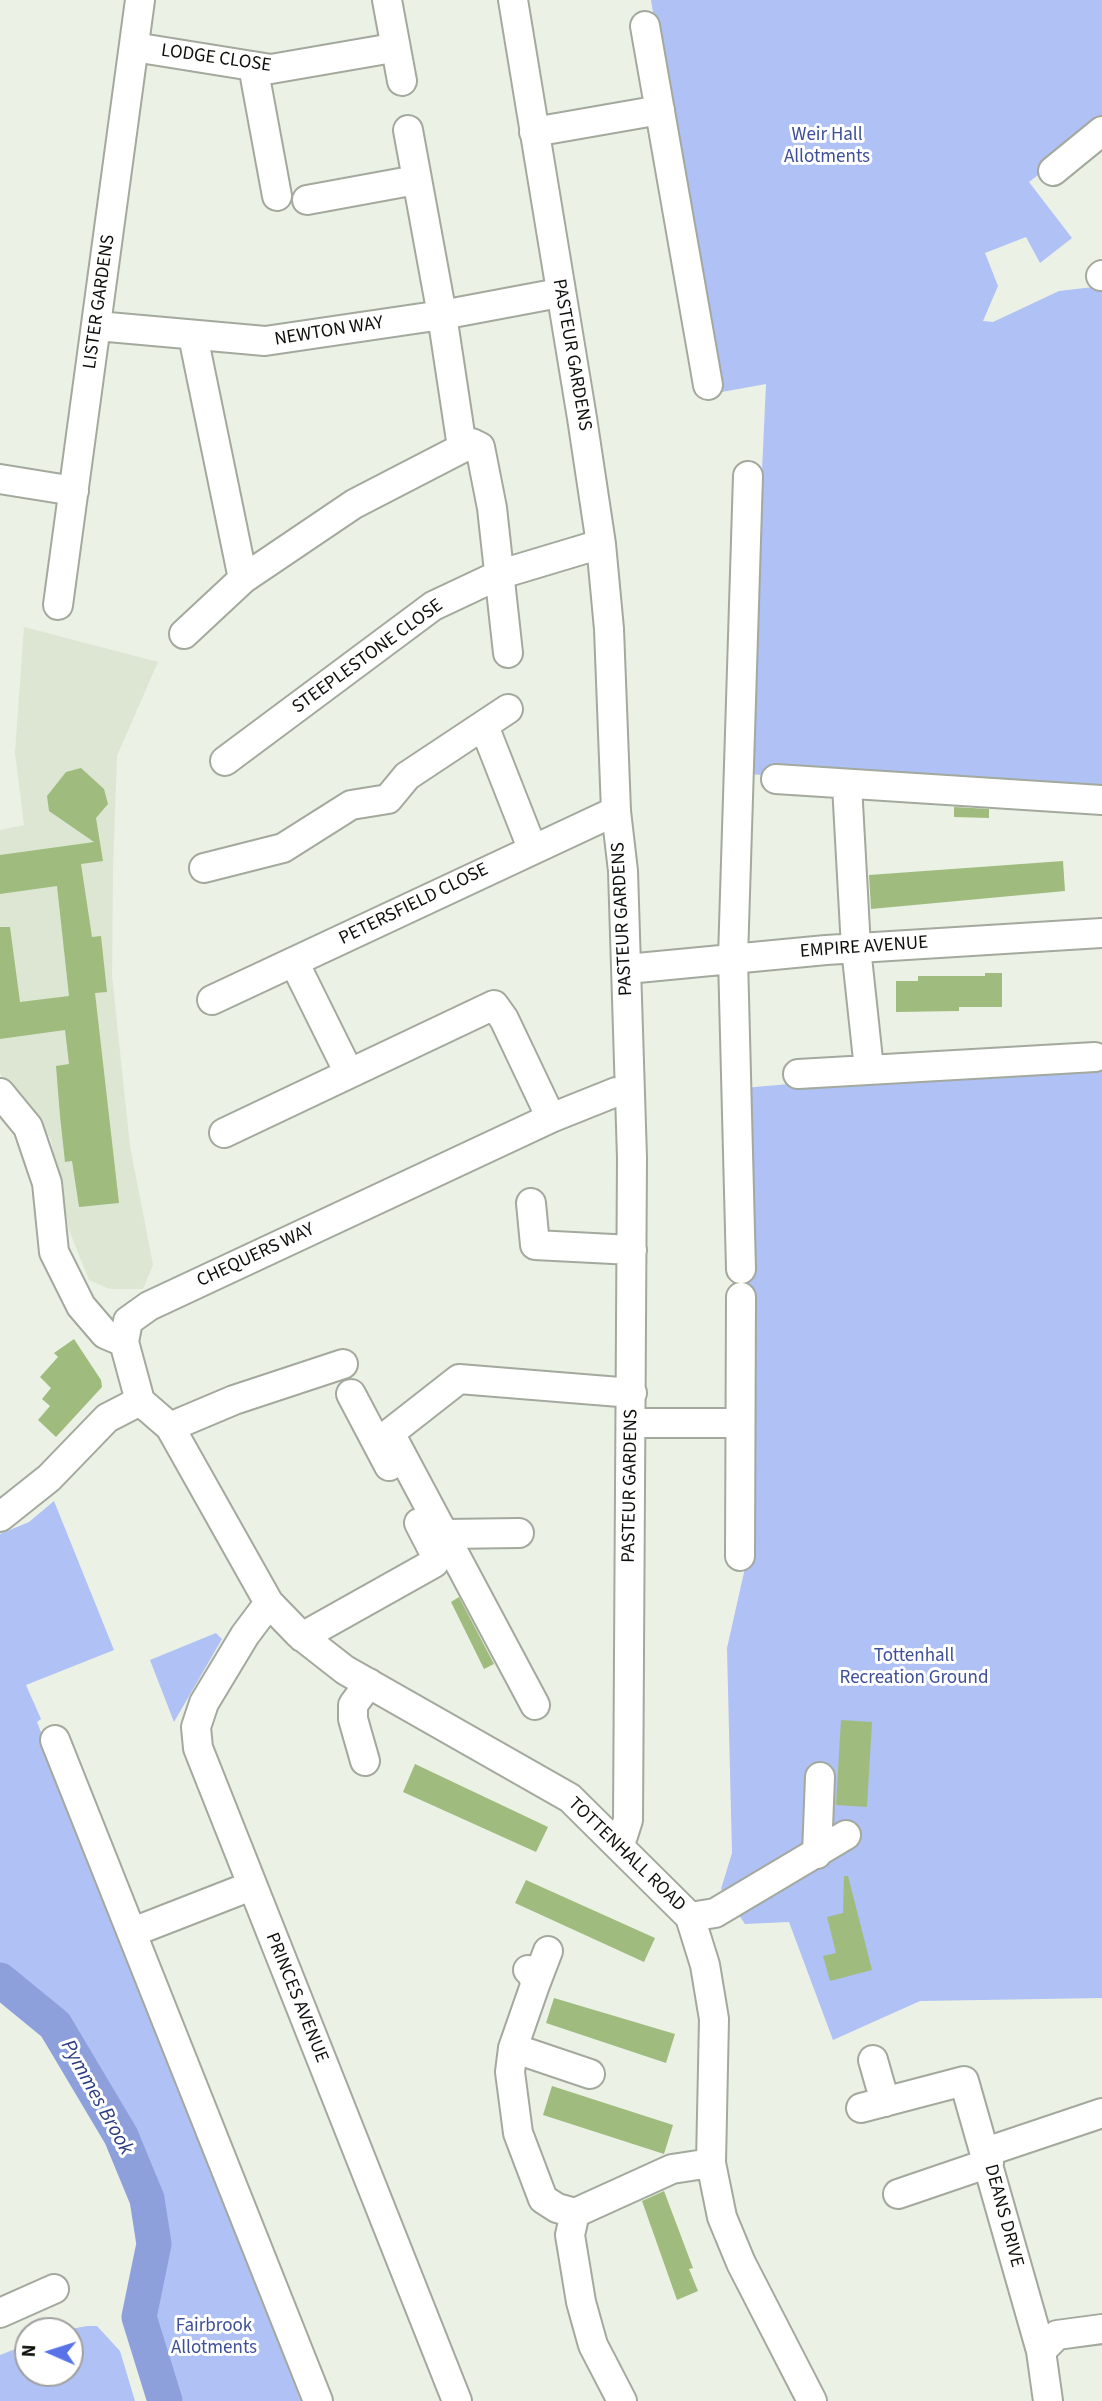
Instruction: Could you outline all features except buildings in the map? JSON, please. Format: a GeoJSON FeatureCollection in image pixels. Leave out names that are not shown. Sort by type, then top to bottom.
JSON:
{"type":"FeatureCollection","features":[{"type":"Feature","properties":{"kind":"street","name":"LISTER GARDENS"},"geometry":{"type":"LineString","coordinates":[[58,604],[140,0]]}},
{"type":"Feature","properties":{"kind":"street"},"geometry":{"type":"LineString","coordinates":[[387,0],[402,81]]}},
{"type":"Feature","properties":{"kind":"street","name":"PASTEUR GARDENS"},"geometry":{"type":"LineString","coordinates":[[513,0],[601,544],[609,629],[616,811],[623,871],[632,1250],[628,1820],[620,1844]]}},
{"type":"Feature","properties":{"kind":"street"},"geometry":{"type":"LineString","coordinates":[[645,26],[708,385]]}},
{"type":"Feature","properties":{"kind":"street","name":"LODGE CLOSE"},"geometry":{"type":"LineString","coordinates":[[134,47],[271,69],[381,50]]}},
{"type":"Feature","properties":{"kind":"street"},"geometry":{"type":"LineString","coordinates":[[253,66],[277,196]]}},
{"type":"Feature","properties":{"kind":"street"},"geometry":{"type":"LineString","coordinates":[[534,132],[660,110]]}},
{"type":"Feature","properties":{"kind":"street"},"geometry":{"type":"LineString","coordinates":[[408,130],[442,315],[462,447]]}},
{"type":"Feature","properties":{"kind":"street"},"geometry":{"type":"LineString","coordinates":[[1053,171],[1102,131]]}},
{"type":"Feature","properties":{"kind":"street"},"geometry":{"type":"LineString","coordinates":[[307,200],[416,180]]}},
{"type":"Feature","properties":{"kind":"street","name":"NEWTON WAY"},"geometry":{"type":"LineString","coordinates":[[97,326],[265,341],[442,315],[559,293]]}},
{"type":"Feature","properties":{"kind":"street"},"geometry":{"type":"LineString","coordinates":[[194,336],[243,579]]}},
{"type":"Feature","properties":{"kind":"street"},"geometry":{"type":"LineString","coordinates":[[184,634],[243,579],[354,505],[472,443],[480,447],[500,574],[508,653]]}},
{"type":"Feature","properties":{"kind":"street"},"geometry":{"type":"LineString","coordinates":[[741,1269],[733,958],[748,476]]}},
{"type":"Feature","properties":{"kind":"street"},"geometry":{"type":"LineString","coordinates":[[0,479],[74,491]]}},
{"type":"Feature","properties":{"kind":"street","name":"STEEPLESTONE CLOSE"},"geometry":{"type":"LineString","coordinates":[[225,761],[433,607],[500,574],[601,544]]}},
{"type":"Feature","properties":{"kind":"street"},"geometry":{"type":"LineString","coordinates":[[204,868],[283,848],[351,805],[388,799],[407,776],[508,709]]}},
{"type":"Feature","properties":{"kind":"street"},"geometry":{"type":"LineString","coordinates":[[484,726],[532,848]]}},
{"type":"Feature","properties":{"kind":"street"},"geometry":{"type":"LineString","coordinates":[[776,779],[1102,800]]}},
{"type":"Feature","properties":{"kind":"street"},"geometry":{"type":"LineString","coordinates":[[847,785],[856,948],[869,1069]]}},
{"type":"Feature","properties":{"kind":"street","name":"PETERSFIELD CLOSE"},"geometry":{"type":"LineString","coordinates":[[212,1000],[295,964],[532,848],[616,811]]}},
{"type":"Feature","properties":{"kind":"street","name":"EMPIRE AVENUE"},"geometry":{"type":"LineString","coordinates":[[626,969],[856,948],[1102,933]]}},
{"type":"Feature","properties":{"kind":"street"},"geometry":{"type":"LineString","coordinates":[[295,964],[349,1073]]}},
{"type":"Feature","properties":{"kind":"street"},"geometry":{"type":"LineString","coordinates":[[224,1133],[494,1005],[504,1019],[551,1118]]}},
{"type":"Feature","properties":{"kind":"street"},"geometry":{"type":"LineString","coordinates":[[797,1074],[1095,1057]]}},
{"type":"Feature","properties":{"kind":"street","name":"CHEQUERS WAY"},"geometry":{"type":"LineString","coordinates":[[124,1342],[128,1321],[149,1306],[551,1118],[616,1092],[630,1092]]}},
{"type":"Feature","properties":{"kind":"street"},"geometry":{"type":"LineString","coordinates":[[0,1093],[28,1127],[47,1182],[54,1252],[81,1306],[105,1334],[124,1342],[140,1401],[107,1418],[49,1478],[0,1517]]}},
{"type":"Feature","properties":{"kind":"street"},"geometry":{"type":"LineString","coordinates":[[531,1203],[535,1245],[632,1250]]}},
{"type":"Feature","properties":{"kind":"street"},"geometry":{"type":"LineString","coordinates":[[740,1556],[741,1297]]}},
{"type":"Feature","properties":{"kind":"street"},"geometry":{"type":"LineString","coordinates":[[170,1427],[234,1400],[342,1364]]}},
{"type":"Feature","properties":{"kind":"street"},"geometry":{"type":"LineString","coordinates":[[535,1705],[390,1433],[459,1379],[632,1393]]}},
{"type":"Feature","properties":{"kind":"street"},"geometry":{"type":"LineString","coordinates":[[302,1637],[434,1563],[435,1554],[351,1394]]}},
{"type":"Feature","properties":{"kind":"street","name":"TOTTENHALL ROAD"},"geometry":{"type":"LineString","coordinates":[[140,1401],[170,1427],[269,1603],[302,1637],[345,1670],[570,1798],[620,1844],[690,1917],[705,1965],[714,2019],[711,2163],[722,2217],[741,2263],[811,2401]]}},
{"type":"Feature","properties":{"kind":"street"},"geometry":{"type":"LineString","coordinates":[[632,1423],[740,1423]]}},
{"type":"Feature","properties":{"kind":"street"},"geometry":{"type":"LineString","coordinates":[[445,1534],[519,1533]]}},
{"type":"Feature","properties":{"kind":"street","name":"PRINCES AVENUE"},"geometry":{"type":"LineString","coordinates":[[269,1603],[245,1635],[204,1703],[196,1727],[198,1748],[457,2401]]}},
{"type":"Feature","properties":{"kind":"street"},"geometry":{"type":"LineString","coordinates":[[366,1761],[353,1720],[353,1705],[369,1683]]}},
{"type":"Feature","properties":{"kind":"street"},"geometry":{"type":"LineString","coordinates":[[55,1740],[318,2401]]}},
{"type":"Feature","properties":{"kind":"street"},"geometry":{"type":"LineString","coordinates":[[817,1854],[820,1777]]}},
{"type":"Feature","properties":{"kind":"street"},"geometry":{"type":"LineString","coordinates":[[690,1917],[715,1913],[846,1835]]}},
{"type":"Feature","properties":{"kind":"street"},"geometry":{"type":"LineString","coordinates":[[133,1932],[251,1886]]}},
{"type":"Feature","properties":{"kind":"street"},"geometry":{"type":"LineString","coordinates":[[548,1951],[531,1978],[510,2072],[517,2133],[544,2199],[567,2219],[581,2302],[593,2345],[622,2401]]}},
{"type":"Feature","properties":{"kind":"street"},"geometry":{"type":"LineString","coordinates":[[518,2029],[590,2074]]}},
{"type":"Feature","properties":{"kind":"street","name":"DEANS DRIVE"},"geometry":{"type":"LineString","coordinates":[[873,2060],[873,2105],[964,2081],[1041,2351],[1048,2401]]}},
{"type":"Feature","properties":{"kind":"street"},"geometry":{"type":"LineString","coordinates":[[898,2194],[1102,2113]]}},
{"type":"Feature","properties":{"kind":"street"},"geometry":{"type":"LineString","coordinates":[[567,2219],[672,2169],[711,2163]]}},
{"type":"Feature","properties":{"kind":"street"},"geometry":{"type":"LineString","coordinates":[[0,2314],[54,2290]]}},
{"type":"Feature","properties":{"kind":"street"},"geometry":{"type":"LineString","coordinates":[[1041,2351],[1058,2335],[1102,2329]]}},
{"type":"Feature","properties":{"kind":"shaded area"},"geometry":{"type":"Polygon","coordinates":[[[24,627],[158,662],[117,756],[113,869],[112,976],[130,1146],[153,1265],[143,1289],[110,1289],[89,1280],[69,1230],[51,1140],[35,1113],[0,1074],[0,830],[24,825],[15,753],[24,627]]]}},
{"type":"Feature","properties":{"kind":"green space","name":"Weir Hall Allotments"},"geometry":{"type":"Polygon","coordinates":[[[651,0],[1102,0],[1102,127],[1029,182],[1072,238],[1040,263],[1026,237],[985,253],[998,286],[983,321],[993,322],[1059,291],[1102,286],[1102,798],[748,774],[766,384],[716,393],[651,0]]]}},
{"type":"Feature","properties":{"kind":"green space","name":"Tottenhall Recreation Ground"},"geometry":{"type":"Polygon","coordinates":[[[953,1070],[1102,1071],[1102,1998],[920,2001],[833,2040],[789,1922],[745,1924],[721,1889],[732,1853],[727,1648],[745,1568],[747,1273],[743,1088],[953,1070]]]}},
{"type":"Feature","properties":{"kind":"green space","name":"Fairbrook Allotments"},"geometry":{"type":"Polygon","coordinates":[[[54,1501],[114,1650],[26,1685],[41,1719],[37,1722],[301,2401],[173,2401],[147,2316],[162,2245],[162,2221],[131,2138],[57,2015],[0,1972],[0,1534],[29,1522],[54,1501]]]}},
{"type":"Feature","properties":{"kind":"green space"},"geometry":{"type":"Polygon","coordinates":[[[216,1633],[222,1639],[174,1722],[150,1660],[216,1633]]]}},
{"type":"Feature","properties":{"kind":"green space"},"geometry":{"type":"Polygon","coordinates":[[[97,2326],[120,2351],[135,2401],[0,2401],[0,2355],[14,2350],[14,2387],[84,2387],[84,2327],[97,2326]]]}},
{"type":"Feature","properties":{"kind":"waterway","name":"Pymmes Brook"},"geometry":{"type":"LineString","coordinates":[[0,1980],[55,2025],[121,2136],[147,2199],[154,2244],[139,2317],[165,2401]]}}]}
